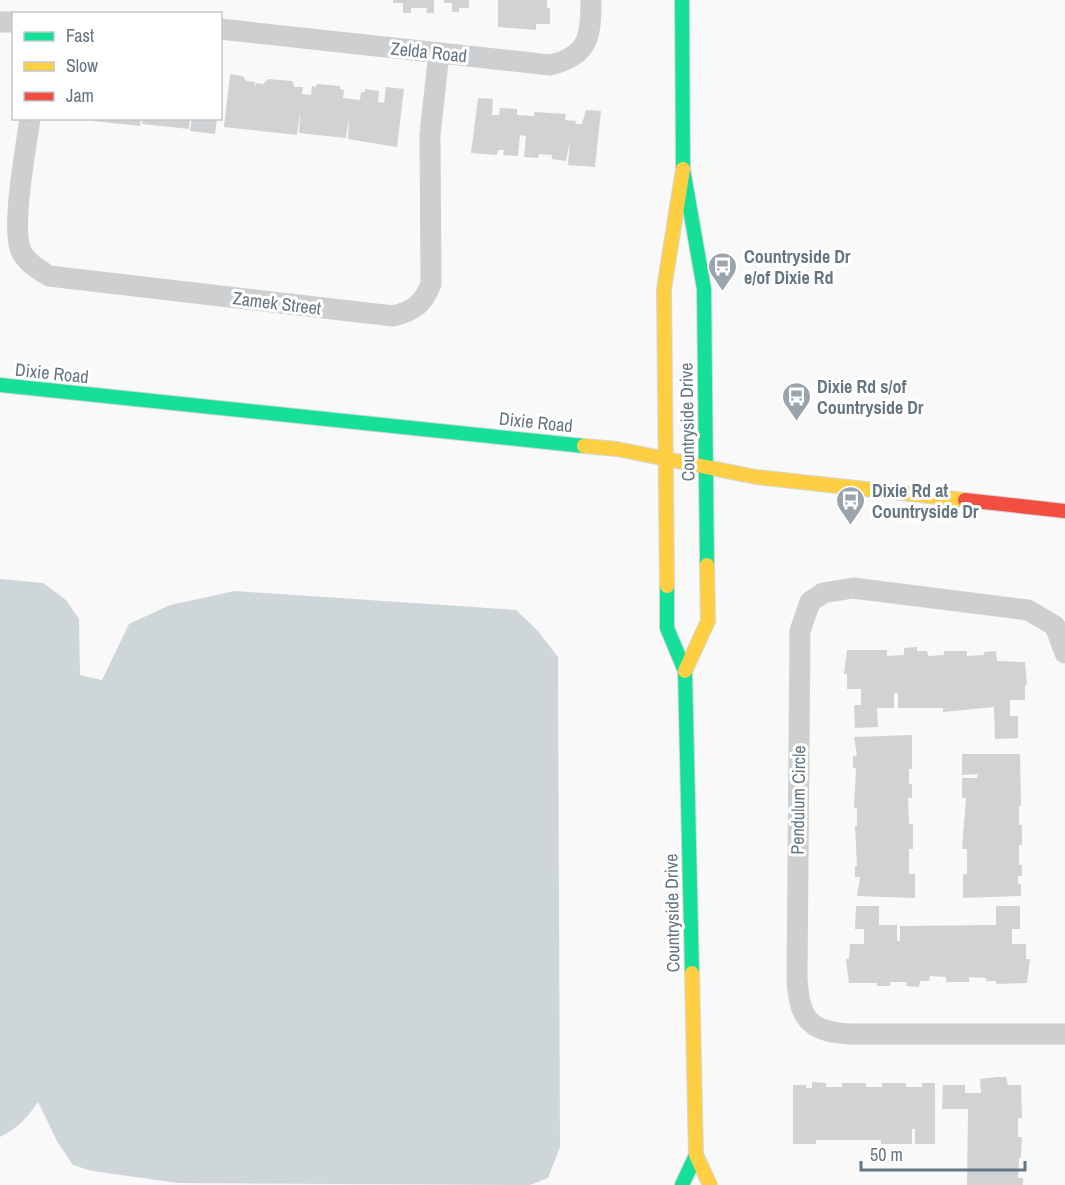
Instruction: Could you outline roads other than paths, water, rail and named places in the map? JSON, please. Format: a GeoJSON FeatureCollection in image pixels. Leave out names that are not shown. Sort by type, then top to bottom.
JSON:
{"type":"FeatureCollection","features":[{"type":"Feature","properties":{"kind":"main road","name":"Countryside Drive"},"geometry":{"type":"LineString","coordinates":[[682,0],[683,169],[664,289],[667,628],[685,671],[696,1155],[710,1185]]}},
{"type":"Feature","properties":{"kind":"main road","name":"Countryside Drive"},"geometry":{"type":"LineString","coordinates":[[683,169],[704,289],[708,621],[685,671]]}},
{"type":"Feature","properties":{"kind":"main road","name":"Dixie Road"},"geometry":{"type":"LineString","coordinates":[[0,385],[617,449],[756,477],[1065,511]]}},
{"type":"Feature","properties":{"kind":"main road","name":"Countryside Drive"},"geometry":{"type":"LineString","coordinates":[[682,1185],[696,1155]]}},
{"type":"Feature","properties":{"kind":"street","name":"Zelda Road"},"geometry":{"type":"LineString","coordinates":[[222,29],[550,65],[566,62],[579,53],[588,39],[591,0]]}},
{"type":"Feature","properties":{"kind":"street","name":"Zamek Street"},"geometry":{"type":"LineString","coordinates":[[30,120],[18,226],[20,249],[31,265],[49,276],[393,316],[410,312],[424,302],[431,284],[430,134],[439,53]]}},
{"type":"Feature","properties":{"kind":"street","name":"Pendulum Circle"},"geometry":{"type":"LineString","coordinates":[[1065,653],[1055,626],[1028,610],[853,588],[823,592],[810,602],[800,631],[797,978],[800,1007],[806,1018],[814,1027],[831,1032],[1065,1034]]}},
{"type":"Feature","properties":{"kind":"place","name":"Countryside Dr e/of Dixie Rd"},"geometry":{"type":"Point","coordinates":[723,292]}},
{"type":"Feature","properties":{"kind":"place","name":"Dixie Rd s/of Countryside Dr"},"geometry":{"type":"Point","coordinates":[796,422]}},
{"type":"Feature","properties":{"kind":"place","name":"Dixie Rd at Countryside Dr"},"geometry":{"type":"Point","coordinates":[851,526]}}]}
